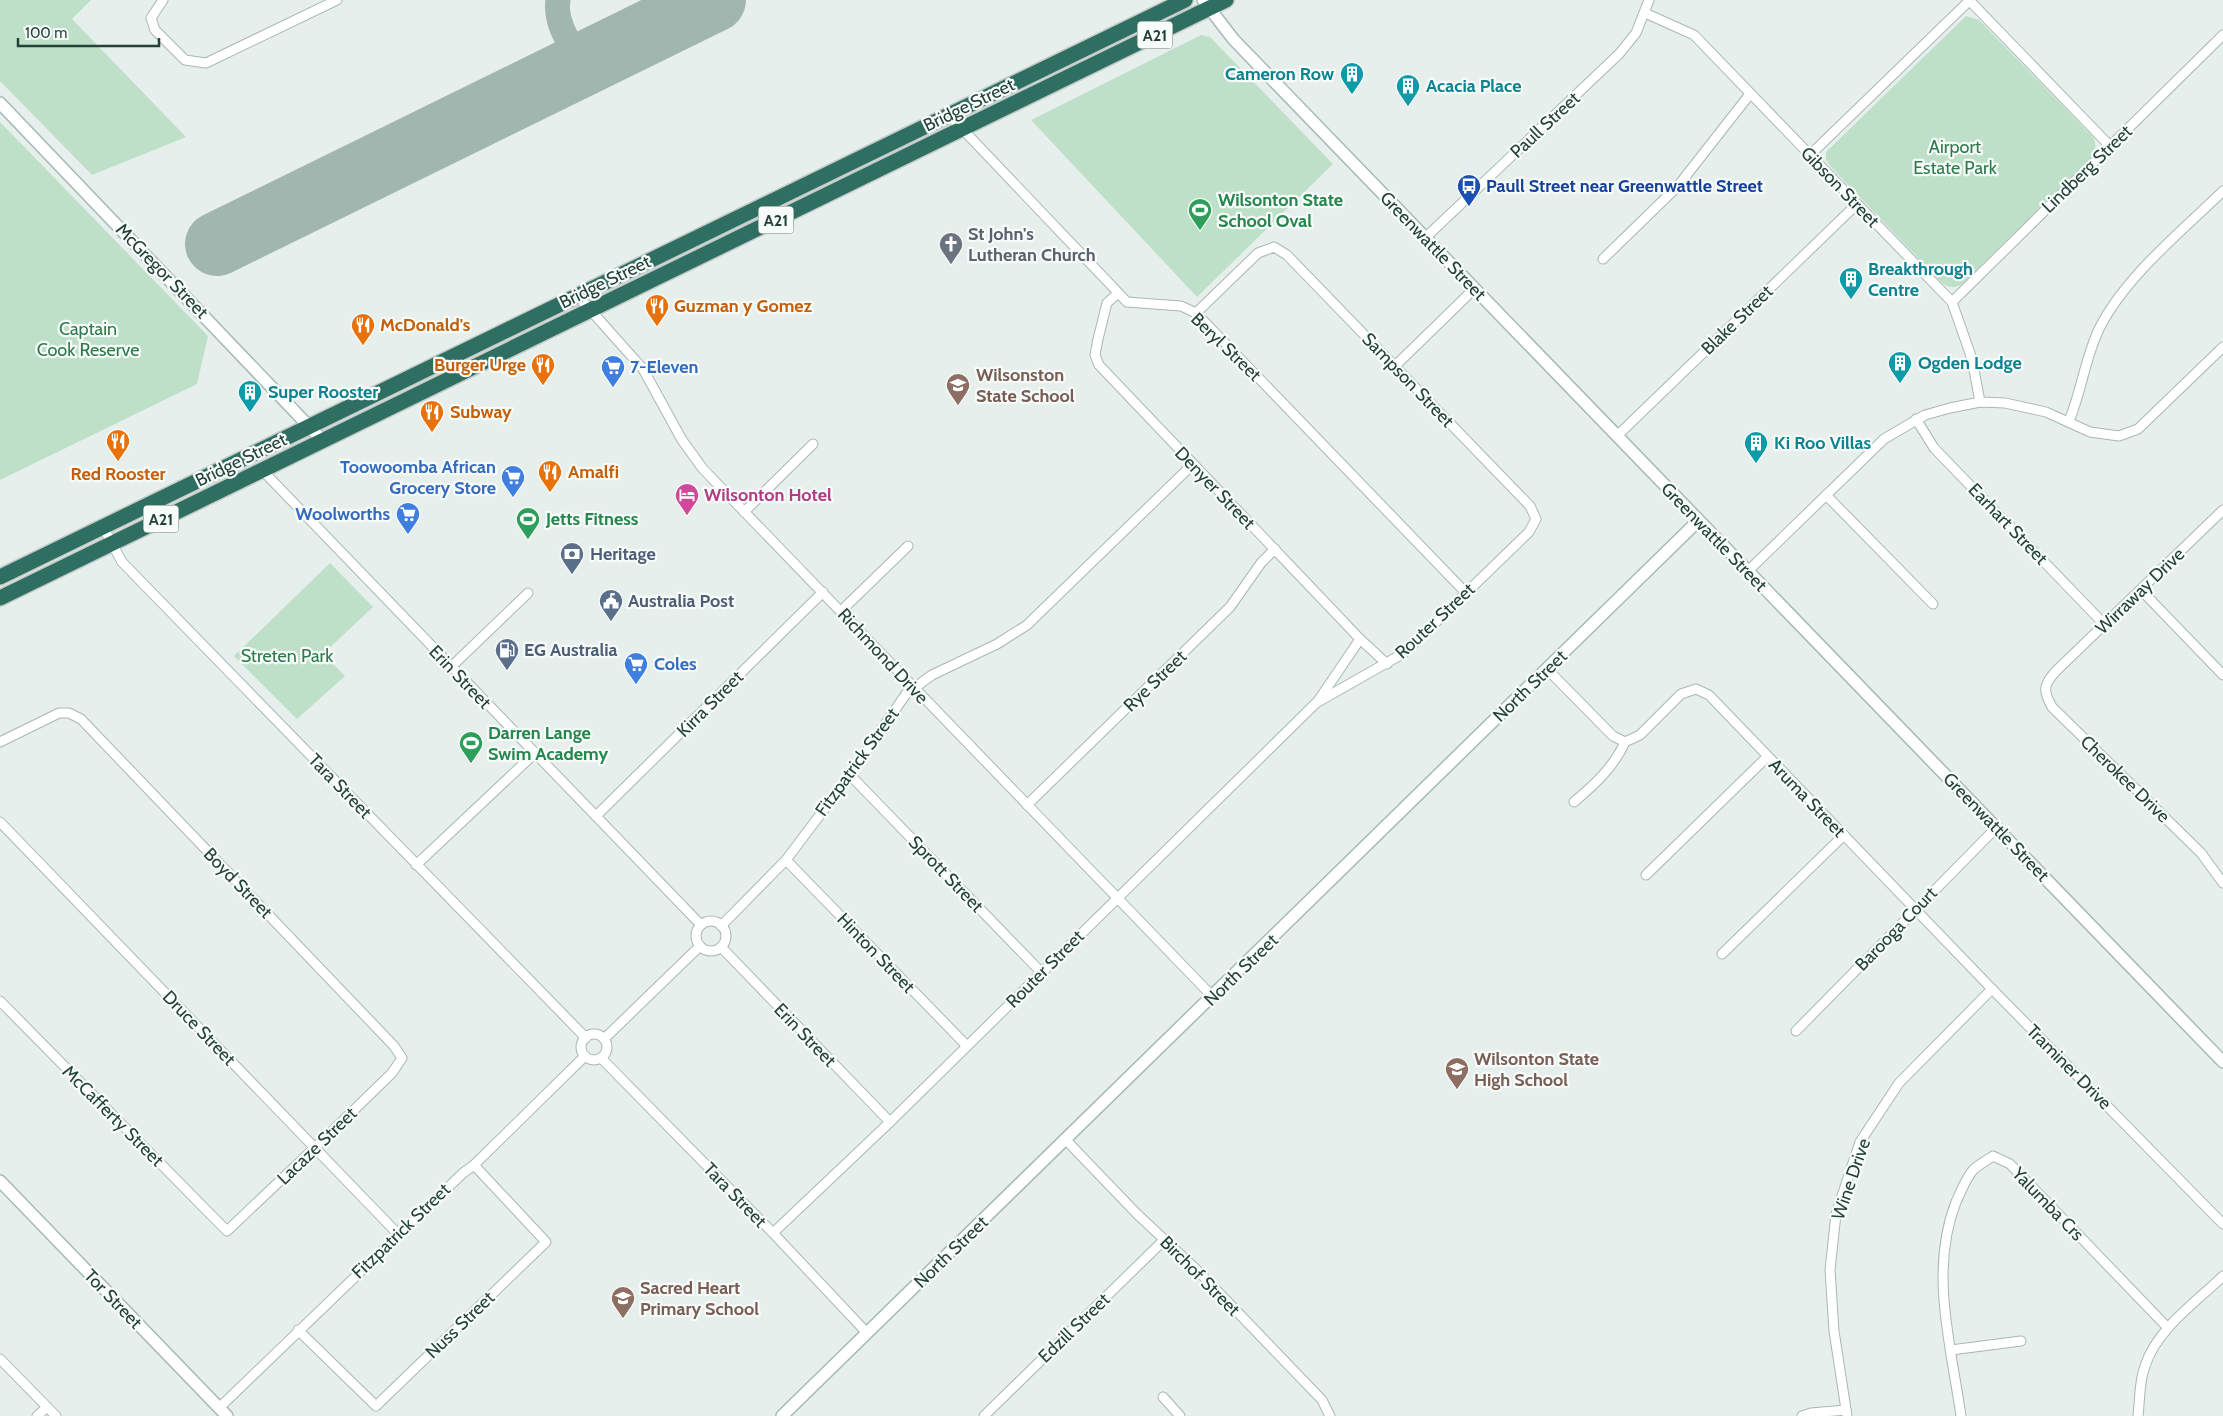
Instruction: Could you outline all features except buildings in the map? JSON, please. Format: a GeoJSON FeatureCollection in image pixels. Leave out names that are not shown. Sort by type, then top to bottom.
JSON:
{"type":"FeatureCollection","features":[{"type":"Feature","properties":{"kind":"highway","name":"Bridge Street"},"geometry":{"type":"LineString","coordinates":[[0,577],[1185,0]]}},
{"type":"Feature","properties":{"kind":"highway","name":"Bridge Street"},"geometry":{"type":"LineString","coordinates":[[0,598],[962,129],[1206,4],[1226,0]]}},
{"type":"Feature","properties":{"kind":"street"},"geometry":{"type":"LineString","coordinates":[[163,0],[151,18],[156,30],[186,60],[206,63],[337,0]]}},
{"type":"Feature","properties":{"kind":"street","name":"Paull Street"},"geometry":{"type":"LineString","coordinates":[[1425,238],[1619,54],[1636,33],[1649,0]]}},
{"type":"Feature","properties":{"kind":"street"},"geometry":{"type":"LineString","coordinates":[[1810,155],[1969,0],[2110,146]]}},
{"type":"Feature","properties":{"kind":"street","name":"Greenwattle Street"},"geometry":{"type":"LineString","coordinates":[[1206,4],[1234,40],[2223,1062]]}},
{"type":"Feature","properties":{"kind":"street","name":"Gibson Street"},"geometry":{"type":"LineString","coordinates":[[1645,13],[1694,35],[1952,302],[1972,359],[1980,402]]}},
{"type":"Feature","properties":{"kind":"street","name":"Lindberg Street"},"geometry":{"type":"LineString","coordinates":[[1952,302],[2223,35]]}},
{"type":"Feature","properties":{"kind":"street"},"geometry":{"type":"LineString","coordinates":[[1603,259],[1678,186],[1750,94]]}},
{"type":"Feature","properties":{"kind":"street","name":"McGregor Street"},"geometry":{"type":"LineString","coordinates":[[0,103],[323,441]]}},
{"type":"Feature","properties":{"kind":"street"},"geometry":{"type":"LineString","coordinates":[[948,115],[1104,276],[1117,294]]}},
{"type":"Feature","properties":{"kind":"street"},"geometry":{"type":"LineString","coordinates":[[2069,421],[2091,346],[2101,325],[2115,303],[2133,279],[2223,191]]}},
{"type":"Feature","properties":{"kind":"street","name":"Blake Street"},"geometry":{"type":"LineString","coordinates":[[1617,436],[1858,204]]}},
{"type":"Feature","properties":{"kind":"street","name":"Sampson Street"},"geometry":{"type":"LineString","coordinates":[[1196,314],[1258,253],[1274,247],[1287,255],[1530,506],[1536,519]]}},
{"type":"Feature","properties":{"kind":"street"},"geometry":{"type":"LineString","coordinates":[[1395,366],[1474,288]]}},
{"type":"Feature","properties":{"kind":"street","name":"Beryl Street"},"geometry":{"type":"LineString","coordinates":[[1117,294],[1127,302],[1181,306],[1196,314],[1466,593]]}},
{"type":"Feature","properties":{"kind":"street","name":"Denyer Street"},"geometry":{"type":"LineString","coordinates":[[1117,294],[1108,303],[1098,339],[1095,355],[1099,365],[1192,465],[1360,639],[1387,664]]}},
{"type":"Feature","properties":{"kind":"street","name":"Richmond Drive"},"geometry":{"type":"LineString","coordinates":[[578,295],[643,369],[682,440],[696,461],[1213,997]]}},
{"type":"Feature","properties":{"kind":"street"},"geometry":{"type":"LineString","coordinates":[[1748,571],[1884,439],[1916,419],[1950,408],[1980,402],[2005,403],[2046,412],[2090,432],[2101,435],[2120,436],[2138,429],[2223,347]]}},
{"type":"Feature","properties":{"kind":"street","name":"Earhart Street"},"geometry":{"type":"LineString","coordinates":[[1916,419],[1934,448],[2105,625]]}},
{"type":"Feature","properties":{"kind":"street"},"geometry":{"type":"LineString","coordinates":[[744,512],[813,444]]}},
{"type":"Feature","properties":{"kind":"street","name":"Fitzpatrick Street"},"geometry":{"type":"LineString","coordinates":[[721,926],[786,860],[850,775],[906,694],[932,675],[997,644],[1027,625],[1192,465]]}},
{"type":"Feature","properties":{"kind":"street","name":"Erin Street"},"geometry":{"type":"LineString","coordinates":[[262,470],[701,925]]}},
{"type":"Feature","properties":{"kind":"street"},"geometry":{"type":"LineString","coordinates":[[1826,495],[1932,604]]}},
{"type":"Feature","properties":{"kind":"street","name":"Wirraway Drive"},"geometry":{"type":"LineString","coordinates":[[2056,671],[2222,513]]}},
{"type":"Feature","properties":{"kind":"street","name":"Router Street"},"geometry":{"type":"LineString","coordinates":[[1316,703],[1404,653],[1529,532],[1536,519]]}},
{"type":"Feature","properties":{"kind":"street","name":"North Street"},"geometry":{"type":"LineString","coordinates":[[782,1416],[1548,670],[1698,521]]}},
{"type":"Feature","properties":{"kind":"street","name":"Tara Street"},"geometry":{"type":"LineString","coordinates":[[103,527],[122,562],[586,1038]]}},
{"type":"Feature","properties":{"kind":"street"},"geometry":{"type":"LineString","coordinates":[[841,611],[908,546]]}},
{"type":"Feature","properties":{"kind":"street","name":"Rye Street"},"geometry":{"type":"LineString","coordinates":[[1027,806],[1230,607],[1261,563],[1275,549]]}},
{"type":"Feature","properties":{"kind":"street"},"geometry":{"type":"LineString","coordinates":[[2141,590],[2223,674]]}},
{"type":"Feature","properties":{"kind":"street","name":"Kirra Street"},"geometry":{"type":"LineString","coordinates":[[596,816],[823,592]]}},
{"type":"Feature","properties":{"kind":"street"},"geometry":{"type":"LineString","coordinates":[[451,667],[528,593]]}},
{"type":"Feature","properties":{"kind":"street","name":"Router Street"},"geometry":{"type":"LineString","coordinates":[[773,1233],[890,1122],[1316,703],[1360,639]]}},
{"type":"Feature","properties":{"kind":"street"},"geometry":{"type":"LineString","coordinates":[[1548,670],[1614,736],[1625,742],[1614,761],[1591,787],[1574,802]]}},
{"type":"Feature","properties":{"kind":"street","name":"Cherokee Drive"},"geometry":{"type":"LineString","coordinates":[[2056,671],[2047,682],[2046,695],[2052,707],[2201,853],[2223,883]]}},
{"type":"Feature","properties":{"kind":"street","name":"Aruma Street"},"geometry":{"type":"LineString","coordinates":[[1625,742],[1640,735],[1681,694],[1696,689],[1709,695],[1916,909]]}},
{"type":"Feature","properties":{"kind":"street","name":"Boyd Street"},"geometry":{"type":"LineString","coordinates":[[0,742],[59,713],[69,713],[81,719],[381,1032],[402,1058]]}},
{"type":"Feature","properties":{"kind":"street"},"geometry":{"type":"LineString","coordinates":[[416,865],[534,754]]}},
{"type":"Feature","properties":{"kind":"street"},"geometry":{"type":"LineString","coordinates":[[1646,875],[1768,757]]}},
{"type":"Feature","properties":{"kind":"street","name":"Sprott Street"},"geometry":{"type":"LineString","coordinates":[[850,775],[1042,973]]}},
{"type":"Feature","properties":{"kind":"street","name":"Druce Street"},"geometry":{"type":"LineString","coordinates":[[0,822],[398,1234]]}},
{"type":"Feature","properties":{"kind":"street","name":"Barooga Court"},"geometry":{"type":"LineString","coordinates":[[1796,1031],[1916,909],[1928,894],[1997,827]]}},
{"type":"Feature","properties":{"kind":"street"},"geometry":{"type":"LineString","coordinates":[[1722,954],[1844,835]]}},
{"type":"Feature","properties":{"kind":"street","name":"Hinton Street"},"geometry":{"type":"LineString","coordinates":[[786,860],[967,1046]]}},
{"type":"Feature","properties":{"kind":"street","name":"Traminer Drive"},"geometry":{"type":"LineString","coordinates":[[1916,909],[2223,1224]]}},
{"type":"Feature","properties":{"kind":"street"},"geometry":{"type":"LineString","coordinates":[[711,922],[721,926],[725,934],[721,947],[712,951],[700,946],[696,936],[701,925],[711,922]]}},
{"type":"Feature","properties":{"kind":"street"},"geometry":{"type":"LineString","coordinates":[[604,1040],[700,946]]}},
{"type":"Feature","properties":{"kind":"street","name":"Erin Street"},"geometry":{"type":"LineString","coordinates":[[721,947],[890,1122]]}},
{"type":"Feature","properties":{"kind":"street","name":"Wine Drive"},"geometry":{"type":"LineString","coordinates":[[1846,1413],[1834,1331],[1830,1270],[1836,1214],[1860,1142],[1899,1083],[1992,989]]}},
{"type":"Feature","properties":{"kind":"street","name":"McCafferty Street"},"geometry":{"type":"LineString","coordinates":[[0,1001],[227,1231]]}},
{"type":"Feature","properties":{"kind":"street"},"geometry":{"type":"LineString","coordinates":[[593,1035],[604,1040],[607,1047],[601,1058],[593,1060],[585,1056],[582,1045],[586,1038],[593,1035]]}},
{"type":"Feature","properties":{"kind":"street","name":"Fitzpatrick Street"},"geometry":{"type":"LineString","coordinates":[[223,1412],[298,1330],[463,1173],[474,1166],[585,1056]]}},
{"type":"Feature","properties":{"kind":"street","name":"Lacaze Street"},"geometry":{"type":"LineString","coordinates":[[227,1231],[316,1148],[392,1073],[402,1058]]}},
{"type":"Feature","properties":{"kind":"street","name":"Tara Street"},"geometry":{"type":"LineString","coordinates":[[601,1058],[773,1233],[867,1334]]}},
{"type":"Feature","properties":{"kind":"street","name":"Birchof Street"},"geometry":{"type":"LineString","coordinates":[[1065,1139],[1164,1240],[1198,1271],[1316,1393],[1331,1416]]}},
{"type":"Feature","properties":{"kind":"street","name":"Yalumba Crs"},"geometry":{"type":"LineString","coordinates":[[1961,1416],[1942,1289],[1942,1266],[1951,1216],[1961,1192],[1974,1169],[1993,1156],[2010,1164],[2168,1328]]}},
{"type":"Feature","properties":{"kind":"street","name":"Nuss Street"},"geometry":{"type":"LineString","coordinates":[[298,1330],[376,1406],[546,1242],[474,1166]]}},
{"type":"Feature","properties":{"kind":"street","name":"Tor Street"},"geometry":{"type":"LineString","coordinates":[[0,1181],[223,1412]]}},
{"type":"Feature","properties":{"kind":"street","name":"Edzill Street"},"geometry":{"type":"LineString","coordinates":[[984,1416],[1164,1240]]}},
{"type":"Feature","properties":{"kind":"street"},"geometry":{"type":"LineString","coordinates":[[2138,1416],[2144,1368],[2153,1346],[2168,1328],[2223,1276]]}},
{"type":"Feature","properties":{"kind":"street"},"geometry":{"type":"LineString","coordinates":[[1951,1350],[2021,1341]]}},
{"type":"Feature","properties":{"kind":"street"},"geometry":{"type":"LineString","coordinates":[[0,1358],[56,1416]]}},
{"type":"Feature","properties":{"kind":"street"},"geometry":{"type":"LineString","coordinates":[[1163,1398],[1180,1416]]}},
{"type":"Feature","properties":{"kind":"street"},"geometry":{"type":"LineString","coordinates":[[37,1416],[47,1407]]}},
{"type":"Feature","properties":{"kind":"street"},"geometry":{"type":"LineString","coordinates":[[1802,1416],[1811,1413],[1846,1413]]}},
{"type":"Feature","properties":{"kind":"green space"},"geometry":{"type":"Polygon","coordinates":[[[0,0],[91,0],[72,19],[186,137],[92,175],[0,81],[0,0]]]}},
{"type":"Feature","properties":{"kind":"green space","name":"Airport Estate Park"},"geometry":{"type":"Polygon","coordinates":[[[1966,16],[1979,20],[2093,137],[2095,148],[2090,159],[1961,285],[1951,287],[1942,283],[1831,167],[1826,160],[1826,152],[1966,16]]]}},
{"type":"Feature","properties":{"kind":"green space","name":"Wilsonton State School Oval"},"geometry":{"type":"Polygon","coordinates":[[[1201,35],[1210,37],[1333,164],[1197,297],[1031,120],[1201,35]]]}},
{"type":"Feature","properties":{"kind":"green space","name":"Captain Cook Reserve"},"geometry":{"type":"Polygon","coordinates":[[[0,122],[208,336],[197,384],[0,480],[0,122]]]}},
{"type":"Feature","properties":{"kind":"green space","name":"Streten Park"},"geometry":{"type":"Polygon","coordinates":[[[330,563],[373,607],[323,654],[345,676],[297,719],[234,656],[330,563]]]}},
{"type":"Feature","properties":{"kind":"taxiway"},"geometry":{"type":"LineString","coordinates":[[558,0],[559,19],[567,39],[581,53],[590,56],[599,55],[676,19]]}},
{"type":"Feature","properties":{"kind":"taxiway"},"geometry":{"type":"LineString","coordinates":[[485,112],[565,72],[573,60],[573,47]]}},
{"type":"Feature","properties":{"kind":"runway"},"geometry":{"type":"LineString","coordinates":[[217,244],[714,0]]}},
{"type":"Feature","properties":{"kind":"place","name":"Cameron Row"},"geometry":{"type":"Point","coordinates":[1352,95]}},
{"type":"Feature","properties":{"kind":"place","name":"Acacia Place"},"geometry":{"type":"Point","coordinates":[1408,107]}},
{"type":"Feature","properties":{"kind":"place","name":"Paull Street near Greenwattle Street"},"geometry":{"type":"Point","coordinates":[1469,207]}},
{"type":"Feature","properties":{"kind":"place","name":"Wilsonton State School Oval"},"geometry":{"type":"Point","coordinates":[1200,231]}},
{"type":"Feature","properties":{"kind":"place","name":"St John's Lutheran Church"},"geometry":{"type":"Point","coordinates":[951,265]}},
{"type":"Feature","properties":{"kind":"place","name":"Breakthrough Centre"},"geometry":{"type":"Point","coordinates":[1851,300]}},
{"type":"Feature","properties":{"kind":"place","name":"Guzman y Gomez"},"geometry":{"type":"Point","coordinates":[657,327]}},
{"type":"Feature","properties":{"kind":"place","name":"McDonald's"},"geometry":{"type":"Point","coordinates":[363,346]}},
{"type":"Feature","properties":{"kind":"place","name":"Ogden Lodge"},"geometry":{"type":"Point","coordinates":[1900,384]}},
{"type":"Feature","properties":{"kind":"place","name":"Burger Urge"},"geometry":{"type":"Point","coordinates":[543,386]}},
{"type":"Feature","properties":{"kind":"place","name":"7-Eleven"},"geometry":{"type":"Point","coordinates":[613,388]}},
{"type":"Feature","properties":{"kind":"place","name":"Wilsonston State School"},"geometry":{"type":"Point","coordinates":[958,406]}},
{"type":"Feature","properties":{"kind":"place","name":"Super Rooster"},"geometry":{"type":"Point","coordinates":[250,413]}},
{"type":"Feature","properties":{"kind":"place","name":"Subway"},"geometry":{"type":"Point","coordinates":[432,433]}},
{"type":"Feature","properties":{"kind":"place","name":"Red Rooster"},"geometry":{"type":"Point","coordinates":[118,462]}},
{"type":"Feature","properties":{"kind":"place","name":"Ki Roo Villas"},"geometry":{"type":"Point","coordinates":[1756,464]}},
{"type":"Feature","properties":{"kind":"place","name":"Amalfi"},"geometry":{"type":"Point","coordinates":[550,493]}},
{"type":"Feature","properties":{"kind":"place","name":"Toowoomba African Grocery Store"},"geometry":{"type":"Point","coordinates":[513,498]}},
{"type":"Feature","properties":{"kind":"place","name":"Wilsonton Hotel"},"geometry":{"type":"Point","coordinates":[687,516]}},
{"type":"Feature","properties":{"kind":"place","name":"Woolworths"},"geometry":{"type":"Point","coordinates":[408,535]}},
{"type":"Feature","properties":{"kind":"place","name":"Jetts Fitness"},"geometry":{"type":"Point","coordinates":[528,540]}},
{"type":"Feature","properties":{"kind":"place","name":"Heritage"},"geometry":{"type":"Point","coordinates":[572,575]}},
{"type":"Feature","properties":{"kind":"place","name":"Australia Post"},"geometry":{"type":"Point","coordinates":[611,622]}},
{"type":"Feature","properties":{"kind":"place","name":"EG Australia"},"geometry":{"type":"Point","coordinates":[507,671]}},
{"type":"Feature","properties":{"kind":"place","name":"Coles"},"geometry":{"type":"Point","coordinates":[636,685]}},
{"type":"Feature","properties":{"kind":"place","name":"Darren Lange Swim Academy"},"geometry":{"type":"Point","coordinates":[471,764]}},
{"type":"Feature","properties":{"kind":"place","name":"Wilsonton State High School"},"geometry":{"type":"Point","coordinates":[1457,1090]}},
{"type":"Feature","properties":{"kind":"place","name":"Sacred Heart Primary School"},"geometry":{"type":"Point","coordinates":[623,1319]}}]}
